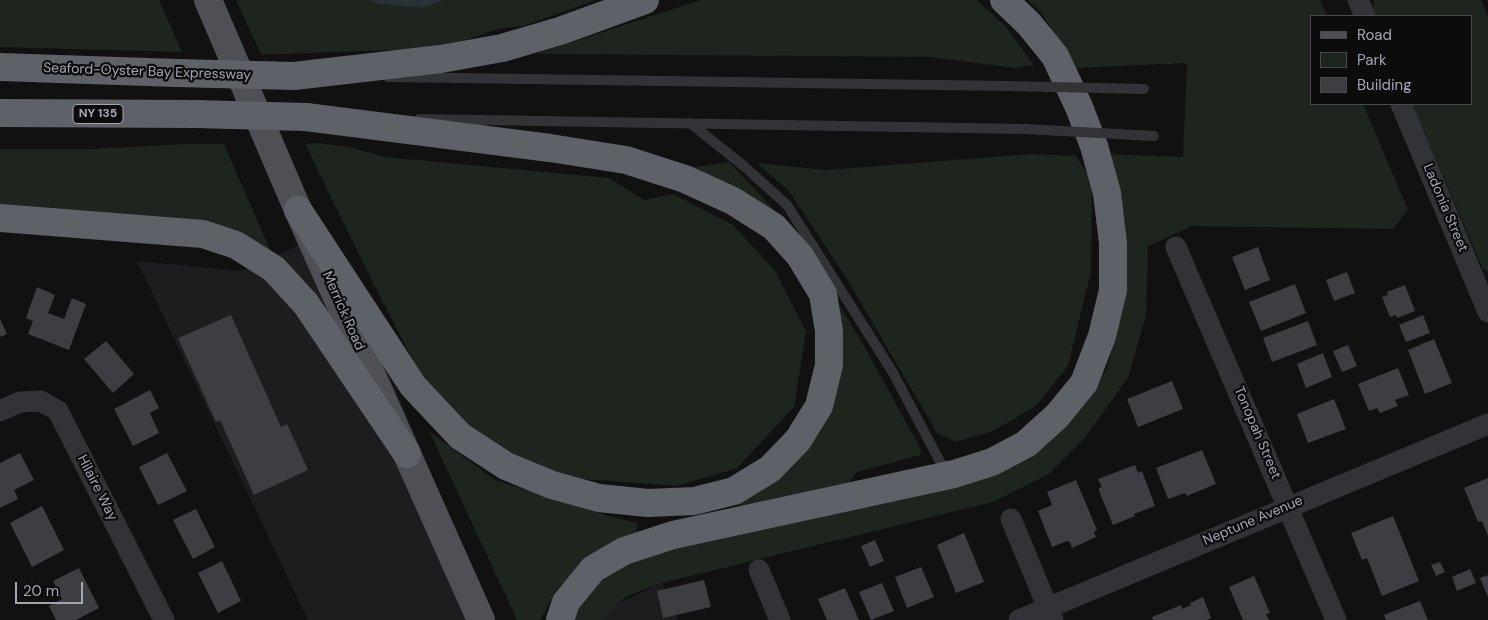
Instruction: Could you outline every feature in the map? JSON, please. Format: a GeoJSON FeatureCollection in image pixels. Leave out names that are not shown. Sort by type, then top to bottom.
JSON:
{"type":"FeatureCollection","features":[{"type":"Feature","properties":{"kind":"highway","name":"Seaford-Oyster Bay Expressway"},"geometry":{"type":"LineString","coordinates":[[0,67],[294,76],[441,59],[502,48],[560,31],[645,0]]}},
{"type":"Feature","properties":{"kind":"highway"},"geometry":{"type":"LineString","coordinates":[[560,620],[566,602],[593,569],[624,551],[673,535],[947,476],[992,462],[1026,444],[1058,416],[1084,382],[1102,336],[1113,290],[1114,243],[1108,193],[1091,138],[1055,56],[1029,24],[1004,0]]}},
{"type":"Feature","properties":{"kind":"highway","name":"NY 135"},"geometry":{"type":"LineString","coordinates":[[0,113],[195,114],[306,117]]}},
{"type":"Feature","properties":{"kind":"highway"},"geometry":{"type":"LineString","coordinates":[[298,210],[413,386],[460,436],[506,466],[552,484],[599,498],[648,503],[694,501],[734,491],[770,469],[798,440],[819,406],[829,365],[829,331],[823,294],[800,256],[774,227],[732,201],[685,180],[626,160],[550,148],[306,117]]}},
{"type":"Feature","properties":{"kind":"highway"},"geometry":{"type":"LineString","coordinates":[[0,218],[203,234],[236,245],[274,270],[306,304],[407,454]]}},
{"type":"Feature","properties":{"kind":"main road","name":"Merrick Road"},"geometry":{"type":"LineString","coordinates":[[208,0],[298,210],[481,620]]}},
{"type":"Feature","properties":{"kind":"street"},"geometry":{"type":"LineString","coordinates":[[1358,0],[1365,15]]}},
{"type":"Feature","properties":{"kind":"street","name":"Ladonia Street"},"geometry":{"type":"LineString","coordinates":[[1401,105],[1488,312]]}},
{"type":"Feature","properties":{"kind":"street","name":"Tonopah Street"},"geometry":{"type":"LineString","coordinates":[[1176,247],[1336,620]]}},
{"type":"Feature","properties":{"kind":"street","name":"Hilaire Way"},"geometry":{"type":"LineString","coordinates":[[0,411],[20,402],[41,401],[58,411],[164,620]]}},
{"type":"Feature","properties":{"kind":"street","name":"Neptune Avenue"},"geometry":{"type":"LineString","coordinates":[[1019,620],[1051,614],[1288,506],[1488,424]]}},
{"type":"Feature","properties":{"kind":"street"},"geometry":{"type":"LineString","coordinates":[[1011,519],[1051,614]]}},
{"type":"Feature","properties":{"kind":"street"},"geometry":{"type":"LineString","coordinates":[[759,570],[780,620]]}},
{"type":"Feature","properties":{"kind":"lane"},"geometry":{"type":"LineString","coordinates":[[294,76],[1144,89]]}},
{"type":"Feature","properties":{"kind":"lane"},"geometry":{"type":"LineString","coordinates":[[306,117],[1025,129],[1154,136]]}},
{"type":"Feature","properties":{"kind":"lane"},"geometry":{"type":"LineString","coordinates":[[690,123],[745,166],[787,205],[892,371],[947,476]]}},
{"type":"Feature","properties":{"kind":"shaded area"},"geometry":{"type":"Polygon","coordinates":[[[369,0],[444,0],[423,8],[379,4],[369,0]]]}},
{"type":"Feature","properties":{"kind":"shaded area"},"geometry":{"type":"Polygon","coordinates":[[[328,232],[494,620],[308,620],[137,261],[241,271],[328,232]]]}},
{"type":"Feature","properties":{"kind":"shaded area"},"geometry":{"type":"Polygon","coordinates":[[[662,583],[678,620],[584,620],[662,583]]]}},
{"type":"Feature","properties":{"kind":"green space"},"geometry":{"type":"Polygon","coordinates":[[[0,0],[159,0],[182,52],[0,47],[0,0]]]}},
{"type":"Feature","properties":{"kind":"green space"},"geometry":{"type":"Polygon","coordinates":[[[236,0],[369,0],[379,4],[423,8],[444,0],[596,0],[523,26],[498,29],[448,46],[393,50],[261,54],[236,0]]]}},
{"type":"Feature","properties":{"kind":"green space"},"geometry":{"type":"Polygon","coordinates":[[[701,0],[977,0],[1006,27],[1034,65],[1015,68],[930,57],[536,54],[701,0]]]}},
{"type":"Feature","properties":{"kind":"green space"},"geometry":{"type":"Polygon","coordinates":[[[1028,0],[1320,0],[1327,15],[1310,15],[1310,105],[1363,105],[1408,210],[1393,229],[1192,226],[1148,246],[1146,315],[1128,378],[1083,440],[1049,474],[993,502],[662,583],[627,596],[602,620],[571,620],[581,596],[610,569],[654,551],[956,485],[1061,424],[1107,370],[1125,298],[1114,174],[1106,154],[1183,157],[1187,63],[1075,68],[1041,12],[1028,0]]]}},
{"type":"Feature","properties":{"kind":"green space"},"geometry":{"type":"Polygon","coordinates":[[[1374,0],[1481,0],[1488,16],[1488,271],[1483,269],[1412,105],[1473,105],[1473,15],[1374,15],[1374,0]]]}},
{"type":"Feature","properties":{"kind":"green space"},"geometry":{"type":"Polygon","coordinates":[[[317,143],[350,147],[385,157],[609,178],[644,200],[673,194],[733,225],[775,271],[806,331],[794,407],[737,468],[677,486],[571,478],[485,442],[432,397],[374,285],[305,144],[317,143]]]}},
{"type":"Feature","properties":{"kind":"green space"},"geometry":{"type":"Polygon","coordinates":[[[224,144],[274,259],[241,240],[0,210],[0,149],[90,149],[224,144]]]}},
{"type":"Feature","properties":{"kind":"green space"},"geometry":{"type":"Polygon","coordinates":[[[1031,154],[1076,156],[1092,181],[1091,272],[1068,366],[1036,406],[993,431],[956,442],[937,433],[847,279],[789,191],[757,163],[826,170],[1031,154]]]}},
{"type":"Feature","properties":{"kind":"green space"},"geometry":{"type":"Polygon","coordinates":[[[729,162],[793,230],[859,337],[921,449],[920,455],[857,472],[842,491],[742,511],[738,495],[810,438],[821,281],[683,169],[729,162]]]}},
{"type":"Feature","properties":{"kind":"green space"},"geometry":{"type":"Polygon","coordinates":[[[429,431],[495,480],[612,517],[637,523],[636,535],[594,554],[557,589],[540,620],[517,620],[429,431]]]}},
{"type":"Feature","properties":{"kind":"building"},"geometry":{"type":"Polygon","coordinates":[[[1258,247],[1270,280],[1245,290],[1232,257],[1258,247]]]}},
{"type":"Feature","properties":{"kind":"building"},"geometry":{"type":"Polygon","coordinates":[[[1347,272],[1355,293],[1334,301],[1326,280],[1347,272]]]}},
{"type":"Feature","properties":{"kind":"building"},"geometry":{"type":"Polygon","coordinates":[[[1295,284],[1306,313],[1261,331],[1249,302],[1295,284]]]}},
{"type":"Feature","properties":{"kind":"building"},"geometry":{"type":"Polygon","coordinates":[[[1405,285],[1415,311],[1397,318],[1396,315],[1390,317],[1382,297],[1388,295],[1387,292],[1405,285]]]}},
{"type":"Feature","properties":{"kind":"building"},"geometry":{"type":"Polygon","coordinates":[[[37,287],[55,295],[48,313],[64,319],[72,298],[86,304],[69,350],[28,334],[33,321],[26,318],[37,287]]]}},
{"type":"Feature","properties":{"kind":"building"},"geometry":{"type":"Polygon","coordinates":[[[231,315],[281,427],[287,424],[308,470],[254,495],[220,420],[216,422],[178,338],[231,315]]]}},
{"type":"Feature","properties":{"kind":"building"},"geometry":{"type":"Polygon","coordinates":[[[1423,315],[1430,333],[1406,342],[1399,325],[1423,315]]]}},
{"type":"Feature","properties":{"kind":"building"},"geometry":{"type":"Polygon","coordinates":[[[0,319],[7,334],[0,337],[0,319]]]}},
{"type":"Feature","properties":{"kind":"building"},"geometry":{"type":"Polygon","coordinates":[[[1308,321],[1317,345],[1272,362],[1263,338],[1308,321]]]}},
{"type":"Feature","properties":{"kind":"building"},"geometry":{"type":"Polygon","coordinates":[[[1434,339],[1452,383],[1425,394],[1408,350],[1434,339]]]}},
{"type":"Feature","properties":{"kind":"building"},"geometry":{"type":"Polygon","coordinates":[[[106,341],[134,374],[113,393],[84,359],[106,341]]]}},
{"type":"Feature","properties":{"kind":"building"},"geometry":{"type":"Polygon","coordinates":[[[1348,345],[1357,366],[1342,372],[1333,351],[1348,345]]]}},
{"type":"Feature","properties":{"kind":"building"},"geometry":{"type":"Polygon","coordinates":[[[1323,353],[1332,377],[1306,388],[1297,364],[1323,353]]]}},
{"type":"Feature","properties":{"kind":"building"},"geometry":{"type":"Polygon","coordinates":[[[1398,368],[1409,395],[1395,400],[1398,406],[1380,413],[1377,408],[1369,411],[1358,384],[1398,368]]]}},
{"type":"Feature","properties":{"kind":"building"},"geometry":{"type":"Polygon","coordinates":[[[1172,381],[1183,409],[1138,427],[1127,399],[1172,381]]]}},
{"type":"Feature","properties":{"kind":"building"},"geometry":{"type":"Polygon","coordinates":[[[150,390],[159,408],[150,413],[159,433],[133,446],[114,409],[150,390]]]}},
{"type":"Feature","properties":{"kind":"building"},"geometry":{"type":"Polygon","coordinates":[[[1334,399],[1346,429],[1308,443],[1297,414],[1334,399]]]}},
{"type":"Feature","properties":{"kind":"building"},"geometry":{"type":"Polygon","coordinates":[[[1202,450],[1216,484],[1187,496],[1185,493],[1168,499],[1156,468],[1202,450]]]}},
{"type":"Feature","properties":{"kind":"building"},"geometry":{"type":"Polygon","coordinates":[[[20,453],[34,480],[14,490],[18,499],[0,508],[0,463],[20,453]]]}},
{"type":"Feature","properties":{"kind":"building"},"geometry":{"type":"Polygon","coordinates":[[[167,453],[187,491],[158,505],[139,467],[167,453]]]}},
{"type":"Feature","properties":{"kind":"building"},"geometry":{"type":"Polygon","coordinates":[[[1135,465],[1138,473],[1142,471],[1155,506],[1113,525],[1099,491],[1099,488],[1102,487],[1098,479],[1135,465]]]}},
{"type":"Feature","properties":{"kind":"building"},"geometry":{"type":"Polygon","coordinates":[[[1488,478],[1488,536],[1482,521],[1478,522],[1464,488],[1488,478]]]}},
{"type":"Feature","properties":{"kind":"building"},"geometry":{"type":"Polygon","coordinates":[[[1076,480],[1097,530],[1094,532],[1096,537],[1072,548],[1070,542],[1067,541],[1052,547],[1038,511],[1052,505],[1047,492],[1076,480]]]}},
{"type":"Feature","properties":{"kind":"building"},"geometry":{"type":"Polygon","coordinates":[[[42,506],[64,550],[32,567],[10,523],[42,506]]]}},
{"type":"Feature","properties":{"kind":"building"},"geometry":{"type":"Polygon","coordinates":[[[196,509],[215,547],[193,559],[173,520],[196,509]]]}},
{"type":"Feature","properties":{"kind":"building"},"geometry":{"type":"Polygon","coordinates":[[[1393,516],[1419,581],[1382,596],[1367,558],[1362,560],[1351,533],[1393,516]]]}},
{"type":"Feature","properties":{"kind":"building"},"geometry":{"type":"Polygon","coordinates":[[[964,533],[984,582],[956,593],[937,545],[964,533]]]}},
{"type":"Feature","properties":{"kind":"building"},"geometry":{"type":"Polygon","coordinates":[[[875,540],[884,561],[870,567],[861,546],[875,540]]]}},
{"type":"Feature","properties":{"kind":"building"},"geometry":{"type":"Polygon","coordinates":[[[222,561],[241,601],[218,613],[198,573],[222,561]]]}},
{"type":"Feature","properties":{"kind":"building"},"geometry":{"type":"Polygon","coordinates":[[[1440,562],[1445,572],[1436,576],[1431,565],[1440,562]]]}},
{"type":"Feature","properties":{"kind":"building"},"geometry":{"type":"Polygon","coordinates":[[[921,567],[934,597],[907,608],[895,577],[921,567]]]}},
{"type":"Feature","properties":{"kind":"building"},"geometry":{"type":"Polygon","coordinates":[[[79,568],[99,608],[76,620],[56,620],[49,606],[62,599],[53,581],[79,568]]]}},
{"type":"Feature","properties":{"kind":"building"},"geometry":{"type":"Polygon","coordinates":[[[1470,569],[1476,583],[1457,591],[1452,577],[1470,569]]]}},
{"type":"Feature","properties":{"kind":"building"},"geometry":{"type":"Polygon","coordinates":[[[1488,575],[1488,597],[1480,578],[1488,575]]]}},
{"type":"Feature","properties":{"kind":"building"},"geometry":{"type":"Polygon","coordinates":[[[1254,576],[1270,613],[1266,614],[1269,620],[1243,620],[1229,587],[1254,576]]]}},
{"type":"Feature","properties":{"kind":"building"},"geometry":{"type":"Polygon","coordinates":[[[704,580],[711,607],[663,618],[657,591],[704,580]]]}},
{"type":"Feature","properties":{"kind":"building"},"geometry":{"type":"Polygon","coordinates":[[[882,583],[894,611],[871,620],[859,592],[882,583]]]}},
{"type":"Feature","properties":{"kind":"building"},"geometry":{"type":"Polygon","coordinates":[[[845,588],[859,620],[827,620],[818,599],[845,588]]]}},
{"type":"Feature","properties":{"kind":"building"},"geometry":{"type":"Polygon","coordinates":[[[1203,597],[1211,618],[1207,620],[1153,620],[1152,617],[1181,605],[1182,609],[1203,597]]]}},
{"type":"Feature","properties":{"kind":"building"},"geometry":{"type":"Polygon","coordinates":[[[1420,601],[1428,620],[1386,620],[1384,615],[1420,601]]]}}]}
